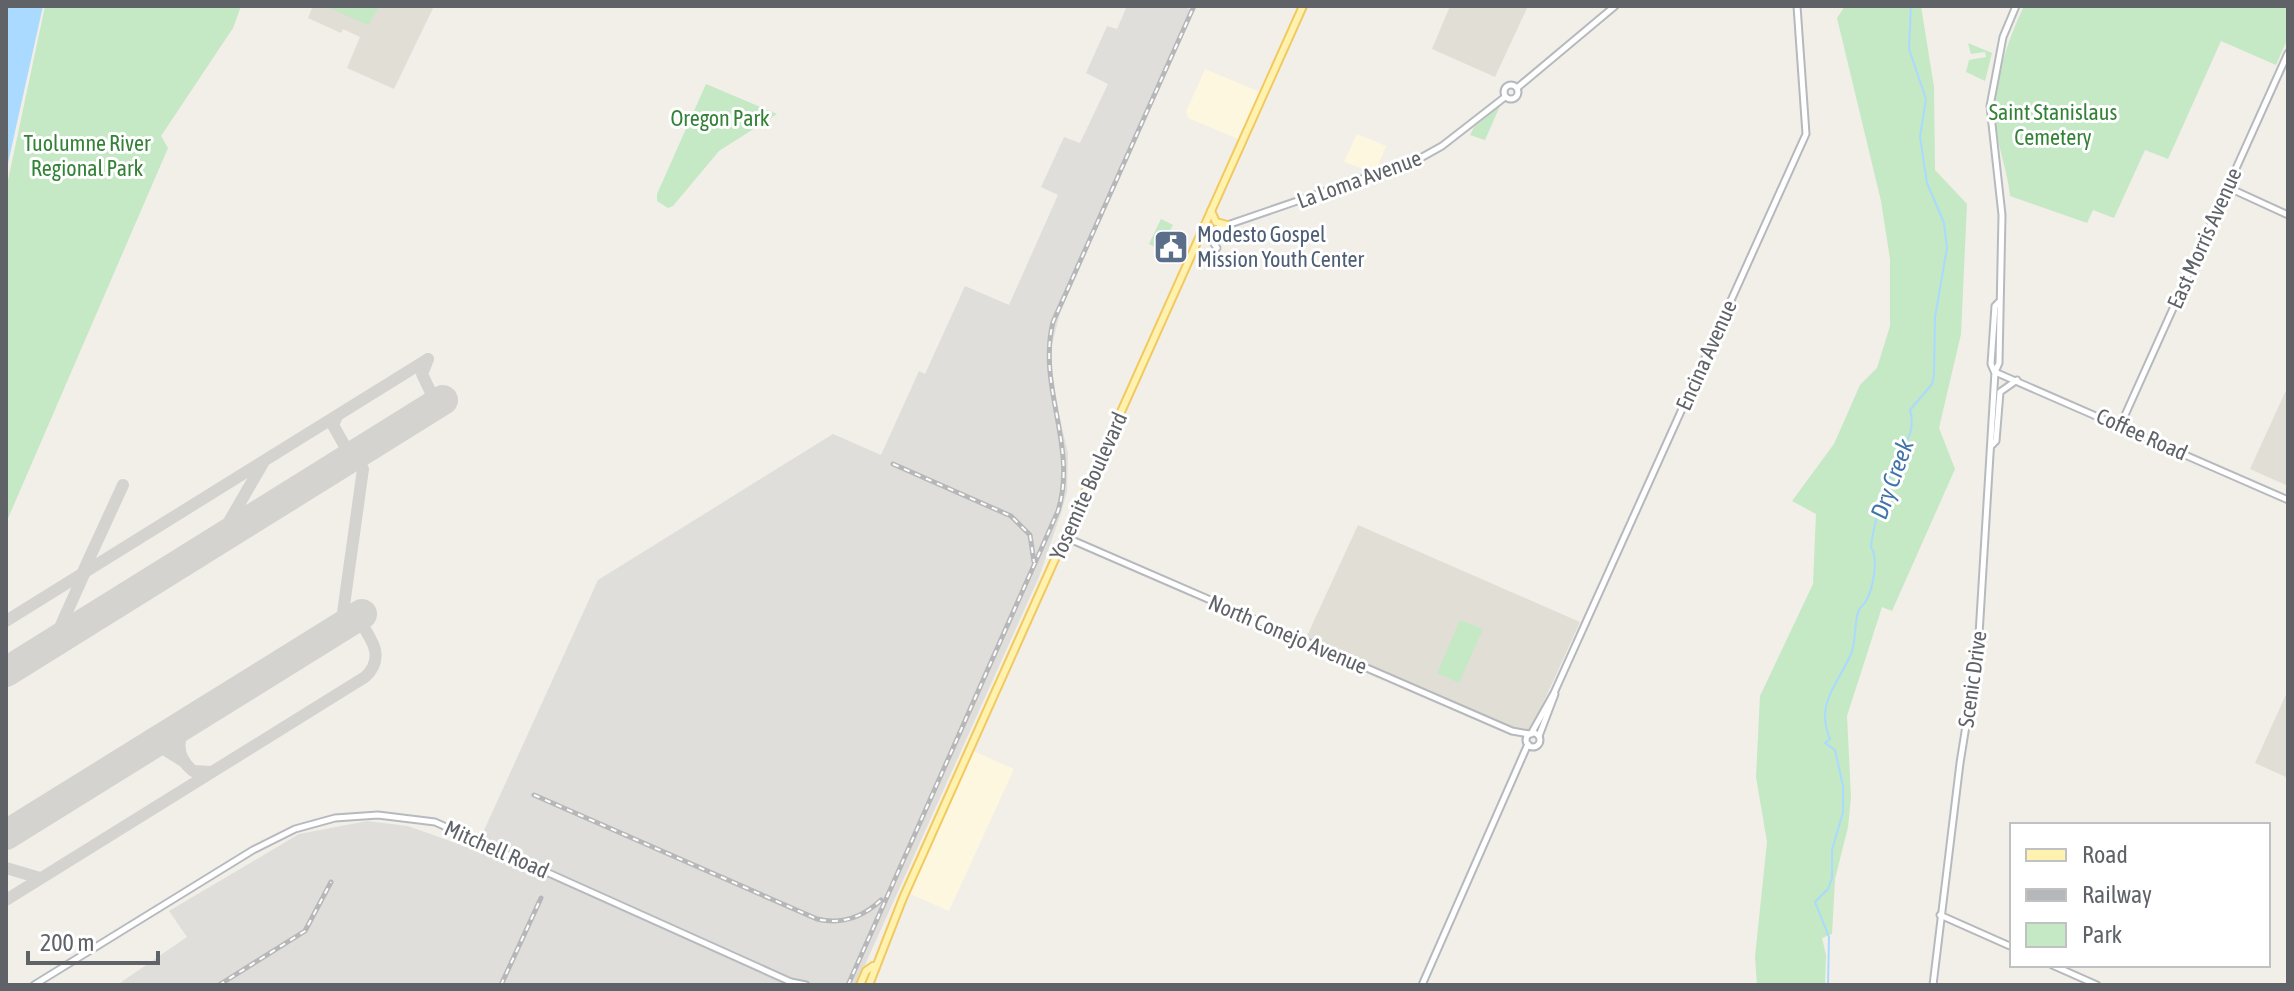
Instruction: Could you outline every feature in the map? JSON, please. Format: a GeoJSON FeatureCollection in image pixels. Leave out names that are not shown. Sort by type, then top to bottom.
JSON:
{"type":"FeatureCollection","features":[{"type":"Feature","properties":{"kind":"main road","name":"Yosemite Boulevard"},"geometry":{"type":"LineString","coordinates":[[869,985],[873,966],[1303,6]]}},
{"type":"Feature","properties":{"kind":"main road"},"geometry":{"type":"LineString","coordinates":[[1517,88],[1507,86],[1505,97],[1516,98],[1517,88],[1615,6]]}},
{"type":"Feature","properties":{"kind":"main road","name":"Encina Avenue"},"geometry":{"type":"LineString","coordinates":[[1554,693],[1530,734],[1530,744],[1540,742],[1539,736],[1554,693],[1805,137],[1797,6]]}},
{"type":"Feature","properties":{"kind":"main road","name":"Scenic Drive"},"geometry":{"type":"LineString","coordinates":[[1933,985],[1940,915],[1978,651],[1995,372],[1991,364],[1995,306],[1999,302],[2001,196],[1990,106],[2003,37],[2016,6]]}},
{"type":"Feature","properties":{"kind":"main road","name":"East Morris Avenue"},"geometry":{"type":"LineString","coordinates":[[2121,424],[2288,53]]}},
{"type":"Feature","properties":{"kind":"main road","name":"La Loma Avenue"},"geometry":{"type":"LineString","coordinates":[[1200,235],[1417,160],[1442,146],[1505,97]]}},
{"type":"Feature","properties":{"kind":"main road"},"geometry":{"type":"LineString","coordinates":[[2227,187],[2288,215]]}},
{"type":"Feature","properties":{"kind":"main road"},"geometry":{"type":"LineString","coordinates":[[1211,211],[1216,222],[1227,225]]}},
{"type":"Feature","properties":{"kind":"main road"},"geometry":{"type":"LineString","coordinates":[[1215,229],[1210,238],[1217,248]]}},
{"type":"Feature","properties":{"kind":"main road","name":"Coffee Road"},"geometry":{"type":"LineString","coordinates":[[1995,372],[2121,424],[2288,500]]}},
{"type":"Feature","properties":{"kind":"main road"},"geometry":{"type":"LineString","coordinates":[[1991,446],[1996,441],[2000,392],[2017,380]]}},
{"type":"Feature","properties":{"kind":"main road","name":"North Conejo Avenue"},"geometry":{"type":"LineString","coordinates":[[1065,537],[1512,731],[1530,744]]}},
{"type":"Feature","properties":{"kind":"main road","name":"North Conejo Avenue"},"geometry":{"type":"LineString","coordinates":[[1512,731],[1539,736]]}},
{"type":"Feature","properties":{"kind":"main road"},"geometry":{"type":"LineString","coordinates":[[1422,985],[1530,744]]}},
{"type":"Feature","properties":{"kind":"main road","name":"Mitchell Road"},"geometry":{"type":"LineString","coordinates":[[34,985],[265,843],[320,820],[378,815],[435,822],[792,984],[806,985]]}},
{"type":"Feature","properties":{"kind":"main road"},"geometry":{"type":"LineString","coordinates":[[1940,915],[2010,946]]}},
{"type":"Feature","properties":{"kind":"main road","name":"Yosemite Boulevard"},"geometry":{"type":"LineString","coordinates":[[860,985],[866,971],[873,966]]}},
{"type":"Feature","properties":{"kind":"main road"},"geometry":{"type":"LineString","coordinates":[[2056,967],[2097,985]]}},
{"type":"Feature","properties":{"kind":"shaded area"},"geometry":{"type":"Polygon","coordinates":[[[313,6],[434,6],[394,89],[347,68],[360,37],[343,29],[341,33],[308,18],[313,6]]]}},
{"type":"Feature","properties":{"kind":"shaded area"},"geometry":{"type":"Polygon","coordinates":[[[1127,6],[1181,6],[1192,10],[1060,313],[1052,345],[1052,386],[1068,453],[1067,492],[1039,577],[856,985],[117,985],[187,937],[169,911],[299,834],[367,821],[408,826],[475,850],[598,580],[833,434],[881,455],[919,371],[925,374],[965,286],[1009,305],[1058,195],[1041,187],[1064,137],[1080,143],[1108,84],[1086,73],[1107,26],[1117,29],[1127,6]]]}},
{"type":"Feature","properties":{"kind":"shaded area"},"geometry":{"type":"Polygon","coordinates":[[[1450,6],[1528,6],[1495,77],[1432,49],[1450,6]]]}},
{"type":"Feature","properties":{"kind":"shaded area"},"geometry":{"type":"Polygon","coordinates":[[[1205,69],[1260,92],[1238,139],[1188,118],[1186,112],[1205,69]]]}},
{"type":"Feature","properties":{"kind":"shaded area"},"geometry":{"type":"Polygon","coordinates":[[[1357,134],[1386,146],[1375,173],[1344,162],[1357,134]]]}},
{"type":"Feature","properties":{"kind":"shaded area"},"geometry":{"type":"Polygon","coordinates":[[[2288,386],[2288,486],[2250,469],[2288,386]]]}},
{"type":"Feature","properties":{"kind":"shaded area"},"geometry":{"type":"Polygon","coordinates":[[[1358,525],[1580,622],[1530,732],[1518,730],[1306,638],[1358,525]]]}},
{"type":"Feature","properties":{"kind":"shaded area"},"geometry":{"type":"Polygon","coordinates":[[[2288,690],[2288,778],[2255,763],[2288,690]]]}},
{"type":"Feature","properties":{"kind":"shaded area"},"geometry":{"type":"Polygon","coordinates":[[[973,751],[1014,769],[949,911],[908,893],[973,751]]]}},
{"type":"Feature","properties":{"kind":"green space","name":"Tuolumne River Regional Park"},"geometry":{"type":"Polygon","coordinates":[[[45,6],[241,6],[233,28],[161,136],[168,148],[6,523],[6,190],[45,6]]]}},
{"type":"Feature","properties":{"kind":"green space"},"geometry":{"type":"Polygon","coordinates":[[[325,6],[380,6],[368,25],[325,6]]]}},
{"type":"Feature","properties":{"kind":"green space"},"geometry":{"type":"Polygon","coordinates":[[[1845,6],[1921,6],[1934,87],[1935,170],[1967,204],[1961,334],[1939,428],[1955,469],[1892,611],[1882,607],[1847,716],[1851,797],[1848,827],[1835,879],[1832,934],[1822,938],[1826,955],[1825,985],[1757,985],[1755,957],[1767,842],[1756,777],[1760,696],[1813,584],[1816,514],[1792,501],[1834,444],[1860,385],[1877,368],[1890,326],[1890,259],[1881,201],[1837,18],[1845,6]]]}},
{"type":"Feature","properties":{"kind":"green space","name":"Saint Stanislaus Cemetery"},"geometry":{"type":"Polygon","coordinates":[[[2024,6],[2288,6],[2288,38],[2276,65],[2221,41],[2168,159],[2145,150],[2114,218],[2093,210],[2087,223],[2010,196],[1996,128],[1996,97],[2006,50],[2024,6]]]}},
{"type":"Feature","properties":{"kind":"green space"},"geometry":{"type":"Polygon","coordinates":[[[1968,43],[1992,53],[1985,81],[1966,72],[1969,60],[1986,57],[1985,52],[1971,54],[1968,43]]]}},
{"type":"Feature","properties":{"kind":"green space","name":"Oregon Park"},"geometry":{"type":"Polygon","coordinates":[[[706,84],[777,114],[719,151],[668,208],[657,201],[657,194],[706,84]]]}},
{"type":"Feature","properties":{"kind":"green space"},"geometry":{"type":"Polygon","coordinates":[[[1500,106],[1485,140],[1470,135],[1474,127],[1500,106]]]}},
{"type":"Feature","properties":{"kind":"green space"},"geometry":{"type":"Polygon","coordinates":[[[1161,219],[1173,225],[1160,249],[1149,244],[1161,219]]]}},
{"type":"Feature","properties":{"kind":"green space"},"geometry":{"type":"Polygon","coordinates":[[[1460,620],[1483,629],[1459,683],[1437,673],[1460,620]]]}},
{"type":"Feature","properties":{"kind":"water"},"geometry":{"type":"Polygon","coordinates":[[[6,6],[43,6],[6,172],[6,6]]]}},
{"type":"Feature","properties":{"kind":"waterway","name":"Dry Creek"},"geometry":{"type":"LineString","coordinates":[[1828,985],[1829,937],[1815,902],[1828,889],[1832,878],[1832,850],[1843,812],[1843,786],[1835,750],[1825,743],[1830,739],[1826,726],[1826,705],[1851,654],[1857,615],[1871,589],[1875,566],[1871,547],[1874,527],[1893,468],[1910,434],[1910,410],[1932,384],[1935,317],[1947,248],[1944,223],[1927,183],[1920,137],[1926,99],[1909,49],[1911,6]]}},
{"type":"Feature","properties":{"kind":"taxiway"},"geometry":{"type":"LineString","coordinates":[[426,410],[433,397],[422,374],[428,359]]}},
{"type":"Feature","properties":{"kind":"taxiway"},"geometry":{"type":"LineString","coordinates":[[6,621],[428,359]]}},
{"type":"Feature","properties":{"kind":"taxiway"},"geometry":{"type":"LineString","coordinates":[[337,416],[333,425],[347,450],[344,462]]}},
{"type":"Feature","properties":{"kind":"taxiway"},"geometry":{"type":"LineString","coordinates":[[341,627],[363,469],[357,459],[344,462]]}},
{"type":"Feature","properties":{"kind":"taxiway"},"geometry":{"type":"LineString","coordinates":[[219,539],[263,463]]}},
{"type":"Feature","properties":{"kind":"taxiway"},"geometry":{"type":"LineString","coordinates":[[82,574],[123,485]]}},
{"type":"Feature","properties":{"kind":"taxiway"},"geometry":{"type":"LineString","coordinates":[[48,646],[57,634],[84,574]]}},
{"type":"Feature","properties":{"kind":"taxiway"},"geometry":{"type":"LineString","coordinates":[[67,612],[70,623],[83,624]]}},
{"type":"Feature","properties":{"kind":"taxiway"},"geometry":{"type":"LineString","coordinates":[[6,900],[365,677],[372,670],[376,654],[357,617]]}},
{"type":"Feature","properties":{"kind":"taxiway"},"geometry":{"type":"LineString","coordinates":[[190,721],[180,740],[180,753],[193,771],[211,772]]}},
{"type":"Feature","properties":{"kind":"taxiway"},"geometry":{"type":"LineString","coordinates":[[143,750],[162,748],[183,761]]}},
{"type":"Feature","properties":{"kind":"taxiway"},"geometry":{"type":"LineString","coordinates":[[6,868],[40,878]]}},
{"type":"Feature","properties":{"kind":"runway"},"geometry":{"type":"LineString","coordinates":[[6,672],[443,400]]}},
{"type":"Feature","properties":{"kind":"runway"},"geometry":{"type":"LineString","coordinates":[[6,835],[362,614]]}},
{"type":"Feature","properties":{"kind":"railway"},"geometry":{"type":"LineString","coordinates":[[848,985],[1058,511],[1063,487],[1063,463],[1050,370],[1049,346],[1053,322],[1194,6]]}},
{"type":"Feature","properties":{"kind":"railway"},"geometry":{"type":"LineString","coordinates":[[893,464],[1011,516],[1030,535],[1034,562]]}},
{"type":"Feature","properties":{"kind":"railway"},"geometry":{"type":"LineString","coordinates":[[534,795],[817,919],[835,921],[852,918],[881,900]]}},
{"type":"Feature","properties":{"kind":"railway"},"geometry":{"type":"LineString","coordinates":[[219,985],[305,931],[331,882]]}},
{"type":"Feature","properties":{"kind":"railway"},"geometry":{"type":"LineString","coordinates":[[501,985],[541,898]]}},
{"type":"Feature","properties":{"kind":"place","name":"Modesto Gospel Mission Youth Center"},"geometry":{"type":"Point","coordinates":[1171,247]}}]}
